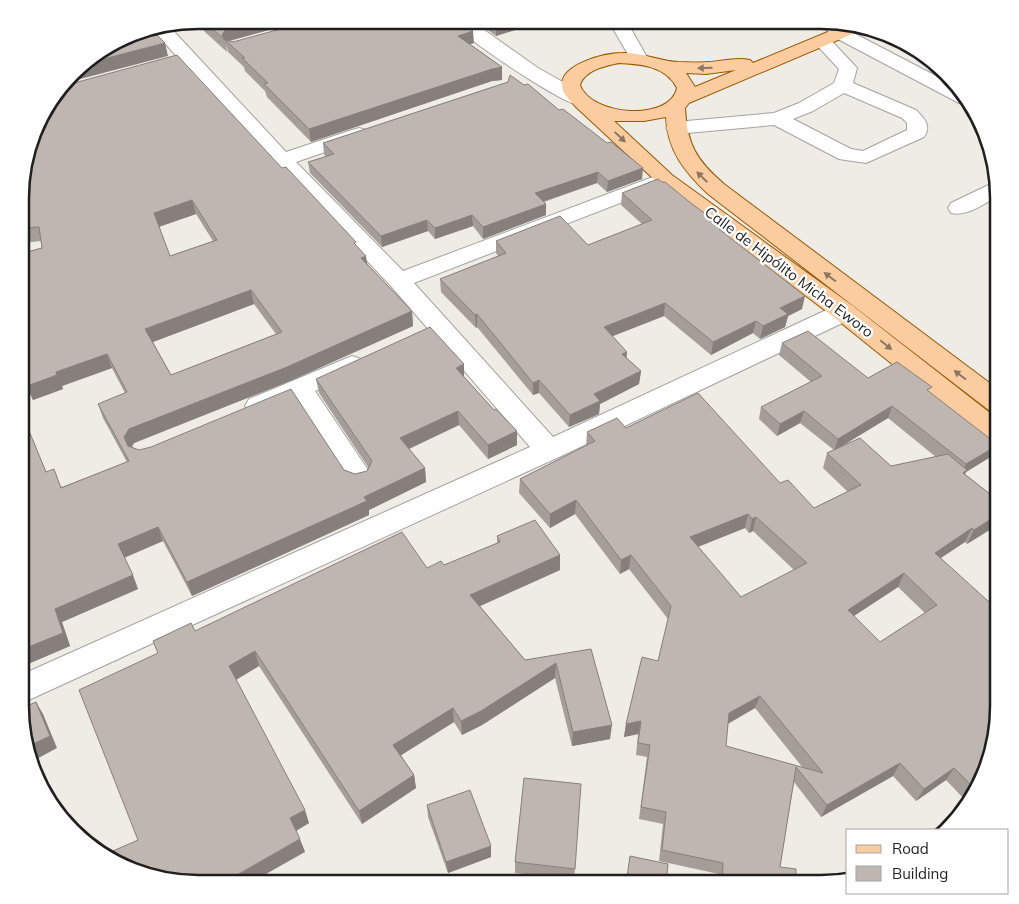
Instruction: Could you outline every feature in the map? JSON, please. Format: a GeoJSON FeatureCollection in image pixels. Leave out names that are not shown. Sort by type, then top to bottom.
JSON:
{"type":"FeatureCollection","features":[{"type":"Feature","properties":{"kind":"main road"},"geometry":{"type":"LineString","coordinates":[[788,56],[719,67],[667,68],[639,59],[609,59],[585,67],[572,80],[572,90],[581,101],[609,113],[630,116],[678,111],[788,56],[846,31]]}},
{"type":"Feature","properties":{"kind":"main road","name":"Calle de Hipólito Micha Eworo"},"geometry":{"type":"LineString","coordinates":[[667,68],[680,77],[686,88],[678,111],[677,138],[698,174],[990,397]]}},
{"type":"Feature","properties":{"kind":"main road","name":"Calle de Hipólito Micha Eworo"},"geometry":{"type":"LineString","coordinates":[[581,101],[665,179],[844,312],[990,429]]}},
{"type":"Feature","properties":{"kind":"street"},"geometry":{"type":"LineString","coordinates":[[471,29],[518,64],[581,101]]}},
{"type":"Feature","properties":{"kind":"street"},"geometry":{"type":"LineString","coordinates":[[622,29],[639,59]]}},
{"type":"Feature","properties":{"kind":"street"},"geometry":{"type":"LineString","coordinates":[[851,32],[952,91]]}},
{"type":"Feature","properties":{"kind":"street"},"geometry":{"type":"LineString","coordinates":[[163,33],[178,61],[282,160],[399,281],[549,450]]}},
{"type":"Feature","properties":{"kind":"street"},"geometry":{"type":"LineString","coordinates":[[777,119],[806,107],[843,86],[848,68],[822,40]]}},
{"type":"Feature","properties":{"kind":"street"},"geometry":{"type":"LineString","coordinates":[[678,111],[777,119],[846,155],[866,157],[917,133],[917,122],[909,114],[843,86]]}},
{"type":"Feature","properties":{"kind":"street"},"geometry":{"type":"LineString","coordinates":[[282,160],[377,128]]}},
{"type":"Feature","properties":{"kind":"street"},"geometry":{"type":"LineString","coordinates":[[399,281],[665,179]]}},
{"type":"Feature","properties":{"kind":"street"},"geometry":{"type":"LineString","coordinates":[[959,208],[990,192]]}},
{"type":"Feature","properties":{"kind":"street"},"geometry":{"type":"LineString","coordinates":[[29,686],[549,450],[844,312]]}},
{"type":"Feature","properties":{"kind":"street"},"geometry":{"type":"LineString","coordinates":[[412,338],[438,326]]}},
{"type":"Feature","properties":{"kind":"street"},"geometry":{"type":"LineString","coordinates":[[236,414],[300,389],[369,357]]}},
{"type":"Feature","properties":{"kind":"street"},"geometry":{"type":"LineString","coordinates":[[300,389],[358,476]]}},
{"type":"Feature","properties":{"kind":"building"},"geometry":{"type":"Polygon","coordinates":[[[213,29],[226,29],[222,35],[225,40],[213,29]]]}},
{"type":"Feature","properties":{"kind":"building"},"geometry":{"type":"Polygon","coordinates":[[[280,29],[471,29],[473,31],[458,36],[502,67],[309,129],[264,84],[268,83],[242,58],[245,58],[225,40],[233,42],[280,29]]]}},
{"type":"Feature","properties":{"kind":"building"},"geometry":{"type":"Polygon","coordinates":[[[156,34],[165,43],[101,60],[113,51],[156,34]]]}},
{"type":"Feature","properties":{"kind":"building"},"geometry":{"type":"Polygon","coordinates":[[[177,55],[282,168],[286,167],[356,242],[354,243],[366,256],[361,258],[412,311],[287,367],[129,429],[124,437],[128,446],[139,450],[151,447],[291,389],[344,470],[355,474],[367,471],[372,461],[316,379],[430,327],[464,364],[456,368],[494,410],[496,409],[517,431],[488,445],[458,411],[400,438],[425,468],[364,497],[367,501],[187,582],[158,527],[118,544],[133,575],[55,609],[63,633],[29,647],[29,431],[46,472],[54,469],[61,488],[129,461],[98,404],[127,392],[107,354],[56,372],[57,375],[29,385],[29,251],[42,248],[39,227],[29,228],[32,165],[42,133],[51,113],[71,86],[74,83],[177,55]],[[192,200],[154,213],[170,256],[217,240],[192,200]],[[251,290],[145,329],[171,375],[282,332],[251,290]]]}},
{"type":"Feature","properties":{"kind":"building"},"geometry":{"type":"Polygon","coordinates":[[[510,75],[524,85],[528,84],[559,110],[563,109],[607,143],[611,142],[643,168],[608,181],[598,172],[535,193],[546,204],[483,227],[472,215],[435,228],[427,220],[381,236],[308,162],[334,154],[323,143],[508,82],[510,75]]]}},
{"type":"Feature","properties":{"kind":"building"},"geometry":{"type":"Polygon","coordinates":[[[658,179],[665,182],[724,227],[719,229],[805,296],[780,308],[788,314],[763,326],[756,321],[713,342],[665,303],[604,327],[627,352],[622,354],[641,371],[594,394],[600,401],[570,415],[539,380],[533,383],[477,314],[475,315],[440,279],[506,253],[496,241],[560,216],[588,245],[652,220],[622,193],[658,179]]]}},
{"type":"Feature","properties":{"kind":"building"},"geometry":{"type":"Polygon","coordinates":[[[808,331],[868,378],[897,362],[932,387],[927,390],[990,439],[990,450],[966,464],[892,406],[838,439],[804,411],[780,424],[761,407],[822,376],[782,343],[808,331]]]}},
{"type":"Feature","properties":{"kind":"building"},"geometry":{"type":"Polygon","coordinates":[[[698,393],[780,483],[788,480],[814,508],[861,485],[827,453],[860,438],[891,466],[948,454],[967,470],[963,473],[990,494],[990,520],[974,530],[972,528],[935,553],[990,603],[989,728],[981,760],[971,785],[954,768],[924,789],[900,763],[827,805],[796,767],[780,867],[796,869],[796,875],[722,875],[723,863],[662,850],[666,812],[641,807],[650,745],[638,743],[641,721],[626,724],[642,657],[658,661],[671,606],[631,555],[621,560],[576,500],[550,514],[520,479],[595,441],[587,432],[617,418],[626,428],[698,393]],[[748,514],[690,537],[741,597],[807,563],[756,517],[752,519],[748,514]],[[904,573],[848,610],[880,642],[937,605],[904,573]],[[760,696],[729,713],[726,746],[823,773],[760,696]]]}},
{"type":"Feature","properties":{"kind":"building"},"geometry":{"type":"Polygon","coordinates":[[[535,520],[560,555],[470,595],[525,660],[591,649],[612,725],[573,732],[556,663],[481,711],[461,721],[453,708],[393,745],[414,775],[359,811],[255,651],[229,666],[305,810],[290,818],[300,839],[237,875],[198,875],[165,872],[133,862],[111,852],[138,840],[79,690],[158,653],[153,641],[191,623],[195,631],[402,532],[427,568],[441,561],[444,565],[500,542],[497,536],[535,520]]]}},
{"type":"Feature","properties":{"kind":"building"},"geometry":{"type":"Polygon","coordinates":[[[36,702],[50,736],[33,744],[29,717],[29,705],[36,702]]]}},
{"type":"Feature","properties":{"kind":"building"},"geometry":{"type":"Polygon","coordinates":[[[524,778],[581,784],[575,869],[515,862],[524,778]]]}},
{"type":"Feature","properties":{"kind":"building"},"geometry":{"type":"Polygon","coordinates":[[[470,790],[491,846],[446,862],[427,805],[470,790]]]}},
{"type":"Feature","properties":{"kind":"building"},"geometry":{"type":"Polygon","coordinates":[[[630,856],[668,864],[667,875],[627,875],[630,856]]]}}]}
